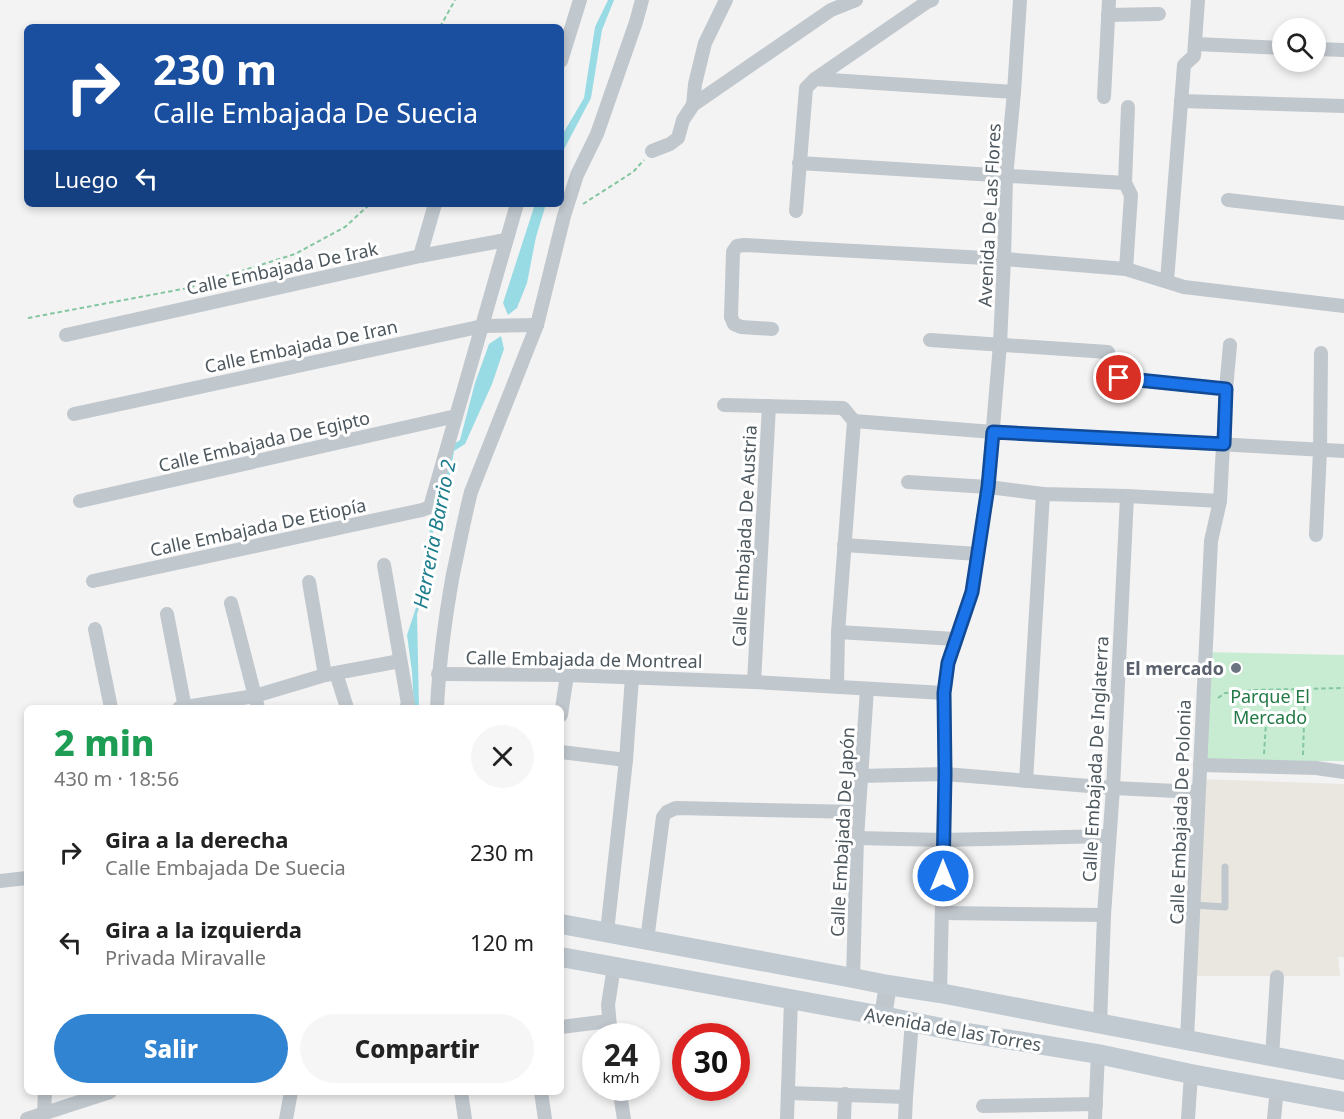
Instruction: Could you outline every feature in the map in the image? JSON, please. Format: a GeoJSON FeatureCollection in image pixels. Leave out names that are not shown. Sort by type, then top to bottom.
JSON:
{"type":"FeatureCollection","features":[{"type":"Feature","properties":{"kind":"main road"},"geometry":{"type":"LineString","coordinates":[[564,925],[1344,1070]]}},
{"type":"Feature","properties":{"kind":"main road","name":"Avenida de las Torres"},"geometry":{"type":"LineString","coordinates":[[564,958],[956,1031],[1098,1054],[1191,1074],[1344,1102]]}},
{"type":"Feature","properties":{"kind":"street"},"geometry":{"type":"LineString","coordinates":[[564,51],[580,0]]}},
{"type":"Feature","properties":{"kind":"street"},"geometry":{"type":"LineString","coordinates":[[437,705],[438,674],[446,612],[463,520],[537,325],[564,216],[578,175],[597,134],[642,0]]}},
{"type":"Feature","properties":{"kind":"street"},"geometry":{"type":"LineString","coordinates":[[693,105],[695,84],[705,43],[726,0]]}},
{"type":"Feature","properties":{"kind":"street"},"geometry":{"type":"LineString","coordinates":[[652,151],[678,138],[682,120],[693,105],[831,10],[856,0]]}},
{"type":"Feature","properties":{"kind":"street"},"geometry":{"type":"LineString","coordinates":[[796,211],[806,88],[815,79],[932,0]]}},
{"type":"Feature","properties":{"kind":"street","name":"Avenida De Las Flores"},"geometry":{"type":"LineString","coordinates":[[940,993],[945,774],[944,693],[948,663],[972,592],[988,487],[1000,344],[1006,177],[1020,0]]}},
{"type":"Feature","properties":{"kind":"street"},"geometry":{"type":"LineString","coordinates":[[1104,97],[1109,0]]}},
{"type":"Feature","properties":{"kind":"street"},"geometry":{"type":"LineString","coordinates":[[1167,281],[1184,65],[1194,56],[1198,0]]}},
{"type":"Feature","properties":{"kind":"street"},"geometry":{"type":"LineString","coordinates":[[1108,15],[1159,14]]}},
{"type":"Feature","properties":{"kind":"street"},"geometry":{"type":"LineString","coordinates":[[1196,44],[1272,48]]}},
{"type":"Feature","properties":{"kind":"street"},"geometry":{"type":"LineString","coordinates":[[1326,49],[1344,50]]}},
{"type":"Feature","properties":{"kind":"street"},"geometry":{"type":"LineString","coordinates":[[815,79],[1014,92]]}},
{"type":"Feature","properties":{"kind":"street"},"geometry":{"type":"LineString","coordinates":[[1181,101],[1344,106]]}},
{"type":"Feature","properties":{"kind":"street"},"geometry":{"type":"LineString","coordinates":[[1126,269],[1131,195],[1125,183],[1128,107]]}},
{"type":"Feature","properties":{"kind":"street"},"geometry":{"type":"LineString","coordinates":[[799,164],[1125,183]]}},
{"type":"Feature","properties":{"kind":"street"},"geometry":{"type":"LineString","coordinates":[[1228,200],[1344,213]]}},
{"type":"Feature","properties":{"kind":"street"},"geometry":{"type":"LineString","coordinates":[[420,256],[434,207]]}},
{"type":"Feature","properties":{"kind":"street"},"geometry":{"type":"LineString","coordinates":[[456,416],[516,207]]}},
{"type":"Feature","properties":{"kind":"street","name":"Calle Embajada De Irak"},"geometry":{"type":"LineString","coordinates":[[66,334],[420,256],[506,240]]}},
{"type":"Feature","properties":{"kind":"street"},"geometry":{"type":"LineString","coordinates":[[772,329],[741,327],[734,324],[731,317],[733,252],[737,246],[1004,259],[1126,269],[1184,287],[1344,306]]}},
{"type":"Feature","properties":{"kind":"street","name":"Calle Embajada De Iran"},"geometry":{"type":"LineString","coordinates":[[74,414],[483,326],[537,325]]}},
{"type":"Feature","properties":{"kind":"street"},"geometry":{"type":"LineString","coordinates":[[930,340],[1108,352]]}},
{"type":"Feature","properties":{"kind":"street","name":"Calle Embajada De Polonia"},"geometry":{"type":"LineString","coordinates":[[1187,1039],[1211,541],[1220,501],[1230,345]]}},
{"type":"Feature","properties":{"kind":"street"},"geometry":{"type":"LineString","coordinates":[[1316,536],[1321,353]]}},
{"type":"Feature","properties":{"kind":"street"},"geometry":{"type":"LineString","coordinates":[[1119,378],[1226,389]]}},
{"type":"Feature","properties":{"kind":"street"},"geometry":{"type":"LineString","coordinates":[[724,405],[769,406]]}},
{"type":"Feature","properties":{"kind":"street","name":"Calle Embajada De Austria"},"geometry":{"type":"LineString","coordinates":[[754,682],[769,406],[843,408],[854,421],[993,432],[1344,452]]}},
{"type":"Feature","properties":{"kind":"street","name":"Calle Embajada De Egipto"},"geometry":{"type":"LineString","coordinates":[[80,501],[456,416]]}},
{"type":"Feature","properties":{"kind":"street","name":"Calle Embajada De Etiopía"},"geometry":{"type":"LineString","coordinates":[[93,581],[430,507],[456,416]]}},
{"type":"Feature","properties":{"kind":"street"},"geometry":{"type":"LineString","coordinates":[[837,686],[838,632],[854,421]]}},
{"type":"Feature","properties":{"kind":"street"},"geometry":{"type":"LineString","coordinates":[[908,482],[988,487],[1043,494],[1220,501]]}},
{"type":"Feature","properties":{"kind":"street"},"geometry":{"type":"LineString","coordinates":[[1026,781],[1043,494]]}},
{"type":"Feature","properties":{"kind":"street","name":"Calle Embajada De Inglaterra"},"geometry":{"type":"LineString","coordinates":[[1100,1024],[1127,496]]}},
{"type":"Feature","properties":{"kind":"street"},"geometry":{"type":"LineString","coordinates":[[844,545],[978,555]]}},
{"type":"Feature","properties":{"kind":"street"},"geometry":{"type":"LineString","coordinates":[[384,565],[408,705]]}},
{"type":"Feature","properties":{"kind":"street"},"geometry":{"type":"LineString","coordinates":[[309,582],[331,674],[346,705]]}},
{"type":"Feature","properties":{"kind":"street"},"geometry":{"type":"LineString","coordinates":[[231,603],[256,702]]}},
{"type":"Feature","properties":{"kind":"street"},"geometry":{"type":"LineString","coordinates":[[167,614],[182,705]]}},
{"type":"Feature","properties":{"kind":"street"},"geometry":{"type":"LineString","coordinates":[[95,629],[110,705]]}},
{"type":"Feature","properties":{"kind":"street"},"geometry":{"type":"LineString","coordinates":[[838,632],[955,639]]}},
{"type":"Feature","properties":{"kind":"street"},"geometry":{"type":"LineString","coordinates":[[220,705],[256,702],[331,674],[400,661]]}},
{"type":"Feature","properties":{"kind":"street","name":"Calle Embajada de Montreal"},"geometry":{"type":"LineString","coordinates":[[438,674],[632,677],[944,693]]}},
{"type":"Feature","properties":{"kind":"street"},"geometry":{"type":"LineString","coordinates":[[562,705],[567,675]]}},
{"type":"Feature","properties":{"kind":"street"},"geometry":{"type":"LineString","coordinates":[[607,932],[626,760],[632,677]]}},
{"type":"Feature","properties":{"kind":"street","name":"Calle Embajada De Japón"},"geometry":{"type":"LineString","coordinates":[[853,978],[858,812],[867,689]]}},
{"type":"Feature","properties":{"kind":"street"},"geometry":{"type":"LineString","coordinates":[[564,752],[626,760]]}},
{"type":"Feature","properties":{"kind":"street"},"geometry":{"type":"LineString","coordinates":[[1200,765],[1263,766],[1344,772]]}},
{"type":"Feature","properties":{"kind":"street"},"geometry":{"type":"LineString","coordinates":[[861,776],[945,774],[1113,788],[1198,792]]}},
{"type":"Feature","properties":{"kind":"street"},"geometry":{"type":"LineString","coordinates":[[647,940],[663,817],[667,812],[676,808],[858,812]]}},
{"type":"Feature","properties":{"kind":"street"},"geometry":{"type":"LineString","coordinates":[[857,838],[943,840],[1108,836]]}},
{"type":"Feature","properties":{"kind":"street"},"geometry":{"type":"LineString","coordinates":[[0,881],[24,878]]}},
{"type":"Feature","properties":{"kind":"street"},"geometry":{"type":"LineString","coordinates":[[943,913],[1104,915]]}},
{"type":"Feature","properties":{"kind":"street"},"geometry":{"type":"LineString","coordinates":[[564,1027],[609,1021],[608,1005],[614,967]]}},
{"type":"Feature","properties":{"kind":"street"},"geometry":{"type":"LineString","coordinates":[[1272,1057],[1277,977]]}},
{"type":"Feature","properties":{"kind":"street"},"geometry":{"type":"LineString","coordinates":[[883,1016],[888,986]]}},
{"type":"Feature","properties":{"kind":"street"},"geometry":{"type":"LineString","coordinates":[[787,1119],[791,999]]}},
{"type":"Feature","properties":{"kind":"street"},"geometry":{"type":"LineString","coordinates":[[905,1119],[912,1021]]}},
{"type":"Feature","properties":{"kind":"street"},"geometry":{"type":"LineString","coordinates":[[1095,1119],[1098,1054]]}},
{"type":"Feature","properties":{"kind":"street"},"geometry":{"type":"LineString","coordinates":[[1188,1119],[1191,1074]]}},
{"type":"Feature","properties":{"kind":"street"},"geometry":{"type":"LineString","coordinates":[[1274,1119],[1277,1088]]}},
{"type":"Feature","properties":{"kind":"street"},"geometry":{"type":"LineString","coordinates":[[788,1093],[906,1097]]}},
{"type":"Feature","properties":{"kind":"street"},"geometry":{"type":"LineString","coordinates":[[844,1119],[845,1094]]}},
{"type":"Feature","properties":{"kind":"street"},"geometry":{"type":"LineString","coordinates":[[44,1113],[45,1095]]}},
{"type":"Feature","properties":{"kind":"street"},"geometry":{"type":"LineString","coordinates":[[27,1119],[101,1095]]}},
{"type":"Feature","properties":{"kind":"street"},"geometry":{"type":"LineString","coordinates":[[286,1119],[290,1095]]}},
{"type":"Feature","properties":{"kind":"street"},"geometry":{"type":"LineString","coordinates":[[461,1095],[465,1119]]}},
{"type":"Feature","properties":{"kind":"street"},"geometry":{"type":"LineString","coordinates":[[541,1095],[545,1119]]}},
{"type":"Feature","properties":{"kind":"street"},"geometry":{"type":"LineString","coordinates":[[621,1101],[624,1119]]}},
{"type":"Feature","properties":{"kind":"street"},"geometry":{"type":"LineString","coordinates":[[983,1106],[1096,1104]]}},
{"type":"Feature","properties":{"kind":"lane"},"geometry":{"type":"LineString","coordinates":[[1194,905],[1225,907],[1225,867]]}},
{"type":"Feature","properties":{"kind":"path"},"geometry":{"type":"LineString","coordinates":[[442,24],[455,0]]}},
{"type":"Feature","properties":{"kind":"path"},"geometry":{"type":"LineString","coordinates":[[564,216],[633,172],[652,151]]}},
{"type":"Feature","properties":{"kind":"path"},"geometry":{"type":"LineString","coordinates":[[28,318],[188,288],[295,254],[345,227],[367,207]]}},
{"type":"Feature","properties":{"kind":"path"},"geometry":{"type":"LineString","coordinates":[[1203,699],[1219,698],[1225,693],[1344,688]]}},
{"type":"Feature","properties":{"kind":"path"},"geometry":{"type":"LineString","coordinates":[[1302,768],[1305,689]]}},
{"type":"Feature","properties":{"kind":"path"},"geometry":{"type":"LineString","coordinates":[[1263,766],[1268,690]]}},
{"type":"Feature","properties":{"kind":"shaded area"},"geometry":{"type":"Polygon","coordinates":[[[1199,779],[1344,784],[1344,957],[1338,957],[1340,976],[1190,976],[1199,779]]]}},
{"type":"Feature","properties":{"kind":"green space","name":"Parque El Mercado"},"geometry":{"type":"Polygon","coordinates":[[[1204,652],[1344,655],[1344,761],[1196,761],[1204,652]]]}},
{"type":"Feature","properties":{"kind":"water"},"geometry":{"type":"Polygon","coordinates":[[[608,0],[614,0],[602,30],[591,98],[564,149],[564,132],[584,98],[595,27],[608,0]]]}},
{"type":"Feature","properties":{"kind":"water"},"geometry":{"type":"Polygon","coordinates":[[[534,207],[545,207],[536,237],[527,283],[517,308],[508,315],[503,303],[534,207]]]}},
{"type":"Feature","properties":{"kind":"water"},"geometry":{"type":"Polygon","coordinates":[[[501,336],[504,349],[492,384],[465,444],[454,451],[444,510],[432,534],[431,574],[417,614],[419,705],[414,705],[407,635],[427,574],[429,533],[440,507],[449,447],[460,440],[475,383],[489,344],[501,336]]]}},
{"type":"Feature","properties":{"kind":"place","name":"El mercado"},"geometry":{"type":"Point","coordinates":[1236,668]}},
{"type":"Feature","properties":{"kind":"route"},"geometry":{"type":"LineString","coordinates":[[943,876],[944,693],[948,663],[972,592],[988,487],[993,432],[1224,444],[1226,389],[1119,378]]}},
{"type":"Feature","properties":{"kind":"water label","name":"Herreria Barrio 2"},"geometry":{"type":"Point","coordinates":[434,534]}}]}
